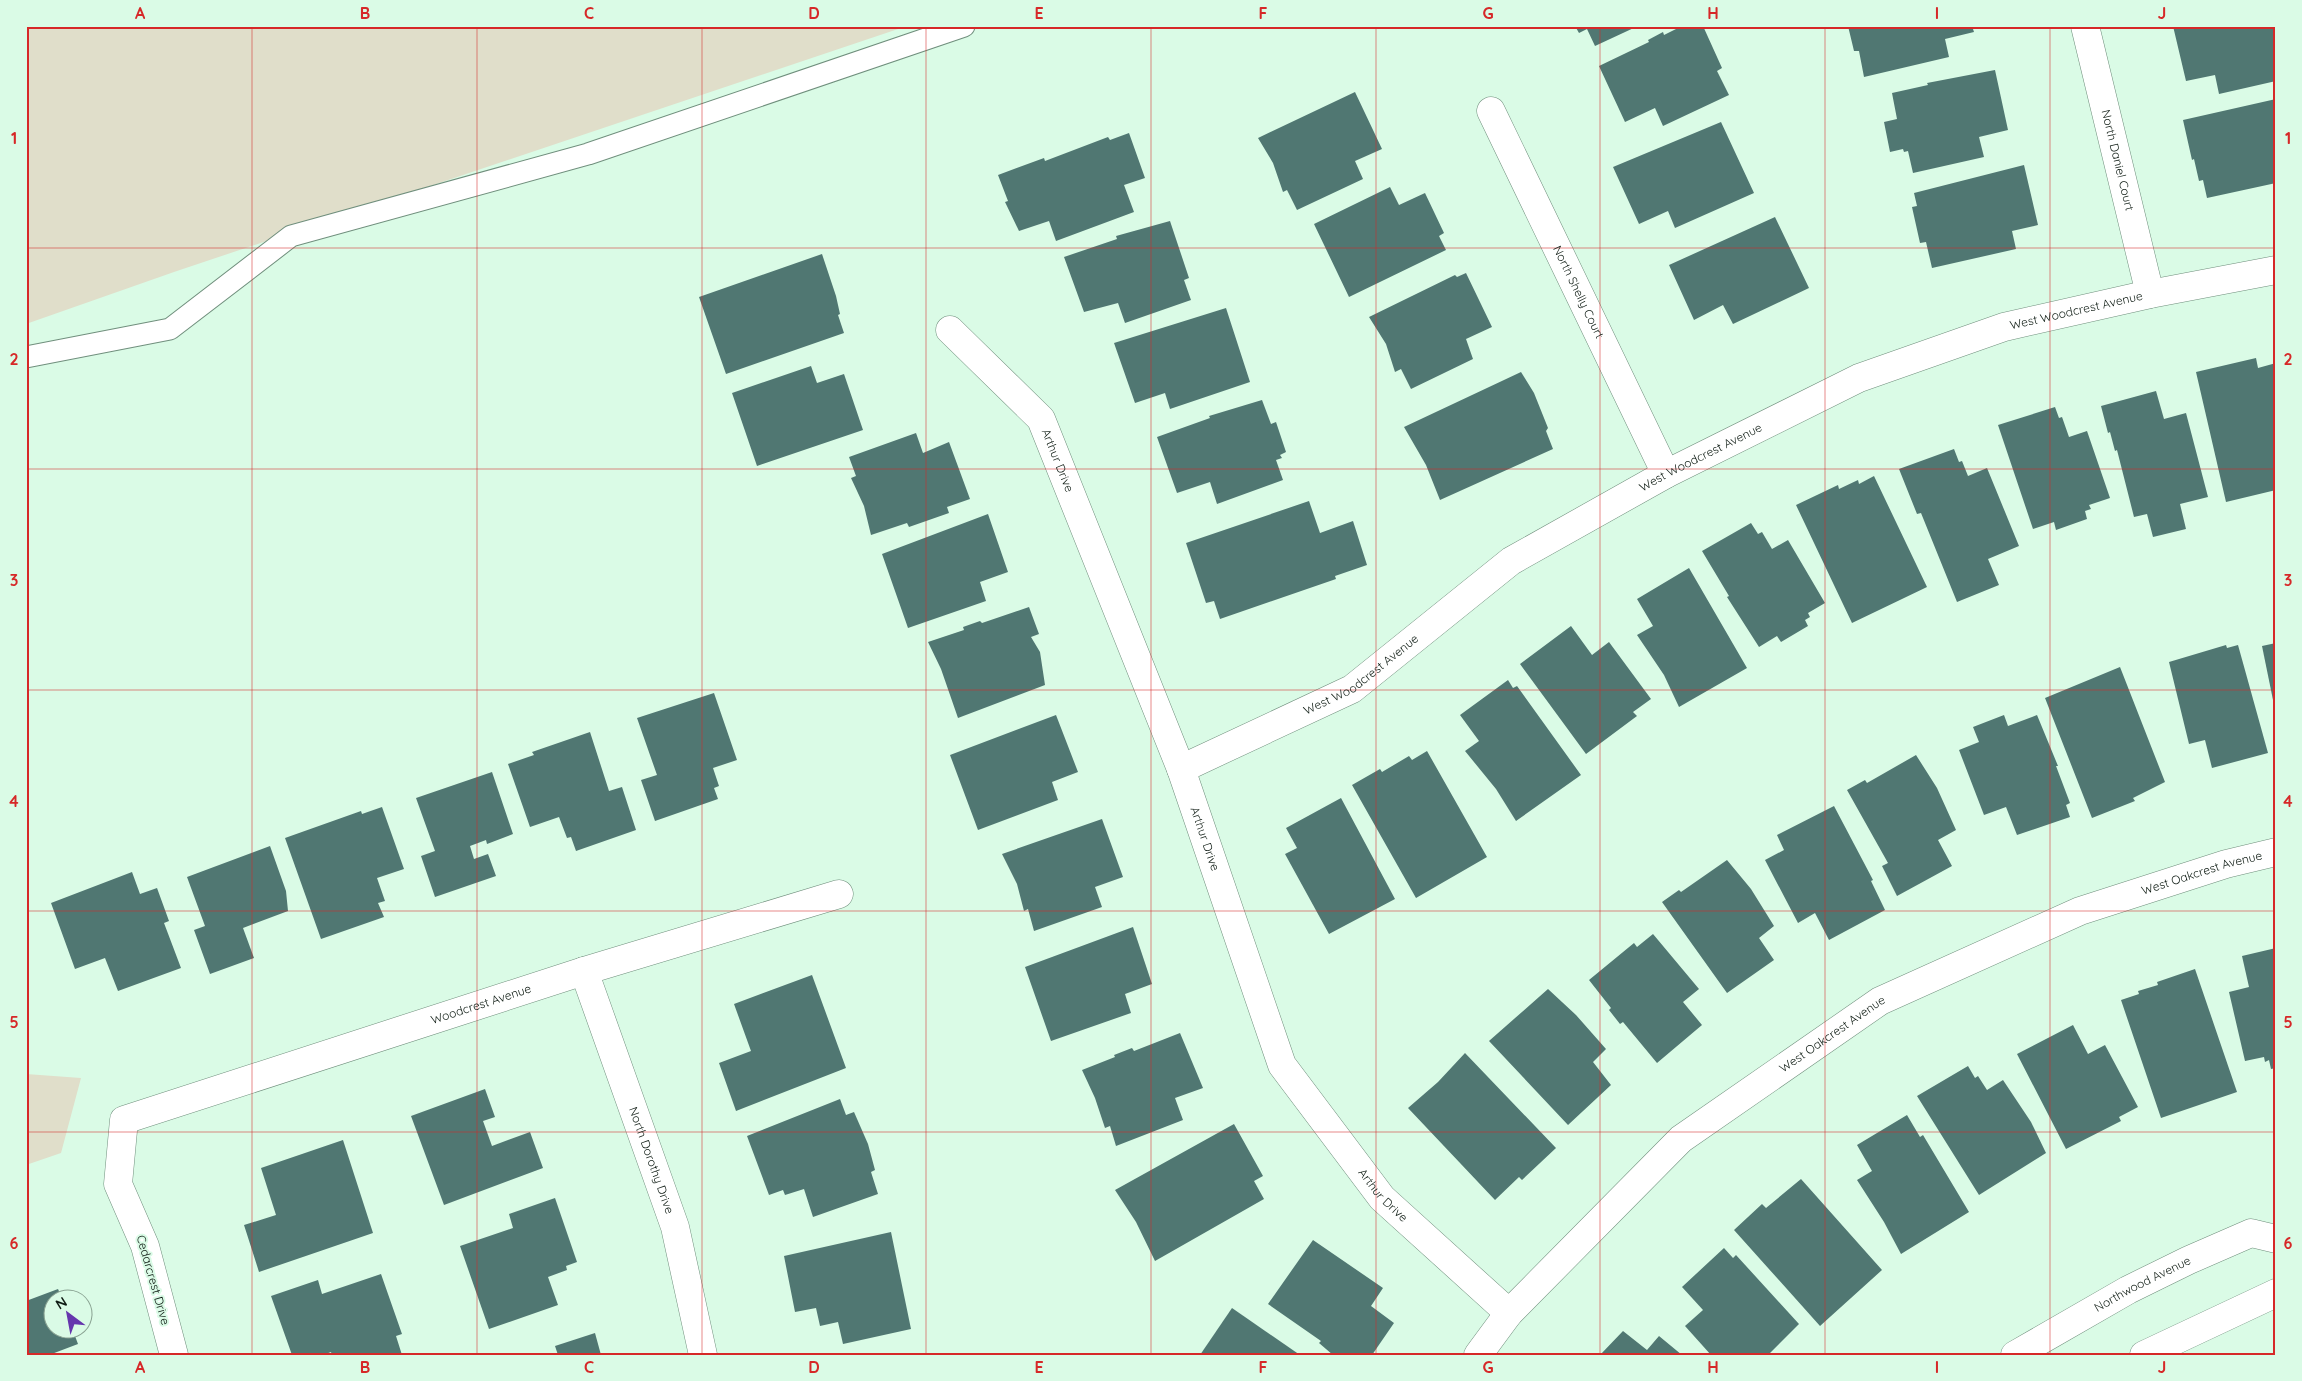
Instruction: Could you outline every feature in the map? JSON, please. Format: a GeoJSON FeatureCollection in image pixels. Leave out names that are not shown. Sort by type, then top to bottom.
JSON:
{"type":"FeatureCollection","features":[{"type":"Feature","properties":{"kind":"street","name":"North Daniel Court"},"geometry":{"type":"LineString","coordinates":[[2085,26],[2150,294]]}},
{"type":"Feature","properties":{"kind":"street","name":"North Shelly Court"},"geometry":{"type":"LineString","coordinates":[[1491,111],[1666,474]]}},
{"type":"Feature","properties":{"kind":"street","name":"West Woodcrest Avenue"},"geometry":{"type":"LineString","coordinates":[[1181,769],[1352,689],[1511,561],[1666,474],[1859,378],[2004,327],[2150,294],[2276,270]]}},
{"type":"Feature","properties":{"kind":"street","name":"Arthur Drive"},"geometry":{"type":"LineString","coordinates":[[950,330],[1041,419],[1181,769],[1282,1065],[1382,1198],[1508,1313]]}},
{"type":"Feature","properties":{"kind":"street","name":"West Oakcrest Avenue"},"geometry":{"type":"LineString","coordinates":[[1478,1355],[1508,1313],[1681,1139],[1880,1001],[2080,911],[2226,864],[2276,852]]}},
{"type":"Feature","properties":{"kind":"street","name":"Woodcrest Avenue"},"geometry":{"type":"LineString","coordinates":[[124,1120],[584,971],[839,894]]}},
{"type":"Feature","properties":{"kind":"street","name":"North Dorothy Drive"},"geometry":{"type":"LineString","coordinates":[[584,971],[675,1227],[703,1355]]}},
{"type":"Feature","properties":{"kind":"street","name":"Cedarcrest Drive"},"geometry":{"type":"LineString","coordinates":[[124,1120],[118,1184],[145,1246],[174,1355]]}},
{"type":"Feature","properties":{"kind":"street","name":"Northwood Avenue"},"geometry":{"type":"LineString","coordinates":[[2015,1355],[2128,1290],[2189,1260],[2251,1234],[2276,1239]]}},
{"type":"Feature","properties":{"kind":"street"},"geometry":{"type":"LineString","coordinates":[[2144,1355],[2276,1293]]}},
{"type":"Feature","properties":{"kind":"lane"},"geometry":{"type":"LineString","coordinates":[[26,357],[170,329],[291,236],[588,154],[964,26]]}},
{"type":"Feature","properties":{"kind":"shaded area"},"geometry":{"type":"Polygon","coordinates":[[[26,26],[907,26],[174,272],[26,324],[26,26]]]}},
{"type":"Feature","properties":{"kind":"shaded area"},"geometry":{"type":"Polygon","coordinates":[[[26,1074],[81,1078],[61,1153],[26,1165],[26,1074]]]}},
{"type":"Feature","properties":{"kind":"building"},"geometry":{"type":"Polygon","coordinates":[[[1575,26],[1638,26],[1595,46],[1587,29],[1579,33],[1575,26]]]}},
{"type":"Feature","properties":{"kind":"building"},"geometry":{"type":"Polygon","coordinates":[[[1682,26],[1703,26],[1722,68],[1717,71],[1729,95],[1663,126],[1655,108],[1625,122],[1599,66],[1649,42],[1648,40],[1663,32],[1664,35],[1682,26]]]}},
{"type":"Feature","properties":{"kind":"building"},"geometry":{"type":"Polygon","coordinates":[[[1848,26],[1972,26],[1974,32],[1945,39],[1949,57],[1864,77],[1859,51],[1854,51],[1848,26]]]}},
{"type":"Feature","properties":{"kind":"building"},"geometry":{"type":"Polygon","coordinates":[[[2173,26],[2276,26],[2276,81],[2219,94],[2215,75],[2186,81],[2173,26]]]}},
{"type":"Feature","properties":{"kind":"building"},"geometry":{"type":"Polygon","coordinates":[[[1995,70],[2008,130],[1979,137],[1984,157],[1913,173],[1908,151],[1904,152],[1903,149],[1890,152],[1884,122],[1897,119],[1892,93],[1928,85],[1927,83],[1995,70]]]}},
{"type":"Feature","properties":{"kind":"building"},"geometry":{"type":"Polygon","coordinates":[[[1355,92],[1382,149],[1355,161],[1363,179],[1297,210],[1287,190],[1283,192],[1273,163],[1258,138],[1355,92]]]}},
{"type":"Feature","properties":{"kind":"building"},"geometry":{"type":"Polygon","coordinates":[[[2276,99],[2276,183],[2207,198],[2203,180],[2199,181],[2194,159],[2192,160],[2183,120],[2276,99]]]}},
{"type":"Feature","properties":{"kind":"building"},"geometry":{"type":"Polygon","coordinates":[[[1721,122],[1754,193],[1675,228],[1668,211],[1639,224],[1613,167],[1721,122]]]}},
{"type":"Feature","properties":{"kind":"building"},"geometry":{"type":"Polygon","coordinates":[[[1129,133],[1145,178],[1124,185],[1134,212],[1056,241],[1049,221],[1019,231],[1005,202],[1008,201],[998,175],[1044,158],[1045,161],[1108,137],[1110,140],[1129,133]]]}},
{"type":"Feature","properties":{"kind":"building"},"geometry":{"type":"Polygon","coordinates":[[[2024,165],[2038,225],[2012,231],[2016,249],[1932,268],[1926,242],[1920,243],[1912,207],[1917,206],[1914,193],[2024,165]]]}},
{"type":"Feature","properties":{"kind":"building"},"geometry":{"type":"Polygon","coordinates":[[[1390,187],[1399,205],[1425,193],[1444,233],[1439,236],[1446,250],[1349,297],[1314,224],[1390,187]]]}},
{"type":"Feature","properties":{"kind":"building"},"geometry":{"type":"Polygon","coordinates":[[[1775,217],[1809,288],[1733,324],[1723,305],[1694,320],[1669,265],[1775,217]]]}},
{"type":"Feature","properties":{"kind":"building"},"geometry":{"type":"Polygon","coordinates":[[[1170,221],[1189,278],[1184,280],[1191,300],[1125,323],[1118,303],[1084,312],[1064,257],[1117,239],[1116,236],[1170,221]]]}},
{"type":"Feature","properties":{"kind":"building"},"geometry":{"type":"Polygon","coordinates":[[[822,254],[836,296],[840,314],[838,315],[844,333],[726,374],[699,297],[822,254]]]}},
{"type":"Feature","properties":{"kind":"building"},"geometry":{"type":"Polygon","coordinates":[[[1466,273],[1492,327],[1466,339],[1473,359],[1411,389],[1401,369],[1395,372],[1386,344],[1369,317],[1455,275],[1457,277],[1466,273]]]}},
{"type":"Feature","properties":{"kind":"building"},"geometry":{"type":"Polygon","coordinates":[[[1226,308],[1250,382],[1170,409],[1165,393],[1135,403],[1114,343],[1226,308]]]}},
{"type":"Feature","properties":{"kind":"building"},"geometry":{"type":"Polygon","coordinates":[[[2256,358],[2258,368],[2276,363],[2276,490],[2226,502],[2196,372],[2256,358]]]}},
{"type":"Feature","properties":{"kind":"building"},"geometry":{"type":"Polygon","coordinates":[[[811,366],[817,383],[844,374],[863,430],[757,466],[732,393],[811,366]]]}},
{"type":"Feature","properties":{"kind":"building"},"geometry":{"type":"Polygon","coordinates":[[[1521,372],[1534,393],[1548,428],[1546,431],[1553,449],[1440,500],[1426,465],[1404,427],[1521,372]]]}},
{"type":"Feature","properties":{"kind":"building"},"geometry":{"type":"Polygon","coordinates":[[[2156,391],[2164,419],[2186,413],[2208,497],[2180,504],[2186,529],[2153,537],[2147,514],[2134,517],[2117,450],[2115,451],[2110,432],[2108,433],[2101,406],[2156,391]]]}},
{"type":"Feature","properties":{"kind":"building"},"geometry":{"type":"Polygon","coordinates":[[[1262,400],[1271,424],[1276,422],[1286,452],[1280,455],[1282,458],[1276,460],[1283,480],[1217,504],[1210,482],[1177,493],[1157,437],[1210,418],[1209,416],[1262,400]]]}},
{"type":"Feature","properties":{"kind":"building"},"geometry":{"type":"Polygon","coordinates":[[[2055,407],[2059,418],[2062,417],[2069,437],[2087,431],[2110,498],[2089,505],[2091,509],[2085,511],[2087,519],[2056,530],[2054,522],[2033,529],[1998,425],[2055,407]]]}},
{"type":"Feature","properties":{"kind":"building"},"geometry":{"type":"Polygon","coordinates":[[[916,433],[923,453],[949,442],[970,499],[947,507],[949,513],[909,527],[907,523],[871,535],[864,506],[851,478],[856,476],[849,457],[916,433]]]}},
{"type":"Feature","properties":{"kind":"building"},"geometry":{"type":"Polygon","coordinates":[[[1954,449],[1959,462],[1962,461],[1968,476],[1987,468],[2019,546],[1988,559],[1999,585],[1957,602],[1921,513],[1917,514],[1899,469],[1954,449]]]}},
{"type":"Feature","properties":{"kind":"building"},"geometry":{"type":"Polygon","coordinates":[[[1874,476],[1927,587],[1852,623],[1796,505],[1838,485],[1839,489],[1858,480],[1859,484],[1874,476]]]}},
{"type":"Feature","properties":{"kind":"building"},"geometry":{"type":"Polygon","coordinates":[[[1309,501],[1320,533],[1353,521],[1367,565],[1335,576],[1336,579],[1220,619],[1214,601],[1206,603],[1186,543],[1309,501]]]}},
{"type":"Feature","properties":{"kind":"building"},"geometry":{"type":"Polygon","coordinates":[[[988,514],[1008,572],[980,582],[986,601],[908,628],[882,554],[988,514]]]}},
{"type":"Feature","properties":{"kind":"building"},"geometry":{"type":"Polygon","coordinates":[[[1751,523],[1758,534],[1762,532],[1772,549],[1788,540],[1825,603],[1808,613],[1810,617],[1805,620],[1808,626],[1781,642],[1777,636],[1759,647],[1727,597],[1729,596],[1702,551],[1751,523]]]}},
{"type":"Feature","properties":{"kind":"building"},"geometry":{"type":"Polygon","coordinates":[[[1689,568],[1747,668],[1679,707],[1664,675],[1637,635],[1653,626],[1637,599],[1689,568]]]}},
{"type":"Feature","properties":{"kind":"building"},"geometry":{"type":"Polygon","coordinates":[[[1029,607],[1039,634],[1031,637],[1040,652],[1045,685],[958,718],[941,669],[928,642],[964,630],[963,627],[980,621],[982,623],[1029,607]]]}},
{"type":"Feature","properties":{"kind":"building"},"geometry":{"type":"Polygon","coordinates":[[[1571,626],[1592,655],[1609,642],[1651,699],[1633,712],[1637,716],[1586,754],[1520,664],[1571,626]]]}},
{"type":"Feature","properties":{"kind":"building"},"geometry":{"type":"Polygon","coordinates":[[[2276,643],[2276,700],[2273,700],[2262,646],[2276,643]]]}},
{"type":"Feature","properties":{"kind":"building"},"geometry":{"type":"Polygon","coordinates":[[[2226,645],[2227,648],[2238,645],[2268,753],[2212,768],[2205,740],[2189,744],[2169,662],[2226,645]]]}},
{"type":"Feature","properties":{"kind":"building"},"geometry":{"type":"Polygon","coordinates":[[[2120,667],[2165,782],[2133,798],[2135,801],[2092,818],[2045,698],[2120,667]]]}},
{"type":"Feature","properties":{"kind":"building"},"geometry":{"type":"Polygon","coordinates":[[[1508,680],[1513,688],[1517,686],[1581,775],[1516,821],[1496,789],[1465,751],[1479,741],[1460,715],[1508,680]]]}},
{"type":"Feature","properties":{"kind":"building"},"geometry":{"type":"Polygon","coordinates":[[[714,693],[737,760],[713,768],[719,786],[714,788],[718,799],[655,821],[641,780],[657,775],[637,718],[714,693]]]}},
{"type":"Feature","properties":{"kind":"building"},"geometry":{"type":"Polygon","coordinates":[[[1056,715],[1078,772],[1052,782],[1058,800],[978,830],[950,755],[1056,715]]]}},
{"type":"Feature","properties":{"kind":"building"},"geometry":{"type":"Polygon","coordinates":[[[2004,715],[2008,726],[2037,715],[2058,766],[2056,766],[2070,803],[2066,805],[2070,817],[2017,835],[2006,807],[1984,815],[1959,750],[1979,742],[1973,727],[2004,715]]]}},
{"type":"Feature","properties":{"kind":"building"},"geometry":{"type":"Polygon","coordinates":[[[590,732],[609,791],[622,787],[636,830],[576,851],[571,837],[567,838],[559,817],[530,827],[508,764],[534,755],[532,752],[590,732]]]}},
{"type":"Feature","properties":{"kind":"building"},"geometry":{"type":"Polygon","coordinates":[[[1427,751],[1487,857],[1416,898],[1352,785],[1380,769],[1382,772],[1409,756],[1412,760],[1427,751]]]}},
{"type":"Feature","properties":{"kind":"building"},"geometry":{"type":"Polygon","coordinates":[[[1916,755],[1937,788],[1956,830],[1938,840],[1952,866],[1897,896],[1882,866],[1888,863],[1847,790],[1865,780],[1867,783],[1916,755]]]}},
{"type":"Feature","properties":{"kind":"building"},"geometry":{"type":"Polygon","coordinates":[[[492,772],[513,834],[487,844],[486,840],[470,846],[474,859],[488,854],[496,876],[435,897],[421,856],[435,851],[416,798],[492,772]]]}},
{"type":"Feature","properties":{"kind":"building"},"geometry":{"type":"Polygon","coordinates":[[[1341,798],[1395,899],[1329,934],[1285,854],[1297,848],[1286,828],[1341,798]]]}},
{"type":"Feature","properties":{"kind":"building"},"geometry":{"type":"Polygon","coordinates":[[[1834,806],[1873,880],[1871,881],[1885,910],[1829,940],[1815,913],[1798,923],[1765,860],[1784,850],[1777,835],[1834,806]]]}},
{"type":"Feature","properties":{"kind":"building"},"geometry":{"type":"Polygon","coordinates":[[[382,807],[404,869],[377,878],[385,901],[378,903],[384,917],[321,939],[285,838],[361,811],[362,814],[382,807]]]}},
{"type":"Feature","properties":{"kind":"building"},"geometry":{"type":"Polygon","coordinates":[[[1102,819],[1123,877],[1095,887],[1102,907],[1034,931],[1028,909],[1024,911],[1017,884],[1002,854],[1102,819]]]}},
{"type":"Feature","properties":{"kind":"building"},"geometry":{"type":"Polygon","coordinates":[[[270,846],[286,891],[288,911],[243,928],[254,958],[210,974],[194,930],[205,926],[187,877],[270,846]]]}},
{"type":"Feature","properties":{"kind":"building"},"geometry":{"type":"Polygon","coordinates":[[[1727,860],[1751,889],[1774,926],[1759,938],[1774,960],[1727,993],[1662,902],[1679,890],[1681,892],[1727,860]]]}},
{"type":"Feature","properties":{"kind":"building"},"geometry":{"type":"Polygon","coordinates":[[[132,872],[140,894],[157,888],[169,921],[164,923],[181,968],[118,991],[105,958],[75,969],[51,903],[132,872]]]}},
{"type":"Feature","properties":{"kind":"building"},"geometry":{"type":"Polygon","coordinates":[[[1133,927],[1152,984],[1125,994],[1131,1013],[1051,1041],[1025,967],[1133,927]]]}},
{"type":"Feature","properties":{"kind":"building"},"geometry":{"type":"Polygon","coordinates":[[[1653,934],[1699,989],[1683,1002],[1702,1025],[1657,1063],[1623,1022],[1620,1024],[1609,1010],[1611,1008],[1589,980],[1634,943],[1637,947],[1653,934]]]}},
{"type":"Feature","properties":{"kind":"building"},"geometry":{"type":"Polygon","coordinates":[[[2276,948],[2276,1068],[2271,1069],[2269,1060],[2265,1062],[2264,1057],[2245,1061],[2229,992],[2249,987],[2242,956],[2276,948]]]}},
{"type":"Feature","properties":{"kind":"building"},"geometry":{"type":"Polygon","coordinates":[[[2195,969],[2237,1092],[2161,1118],[2121,1000],[2139,994],[2138,991],[2158,985],[2157,982],[2195,969]]]}},
{"type":"Feature","properties":{"kind":"building"},"geometry":{"type":"Polygon","coordinates":[[[812,975],[846,1068],[736,1111],[719,1063],[751,1051],[734,1004],[812,975]]]}},
{"type":"Feature","properties":{"kind":"building"},"geometry":{"type":"Polygon","coordinates":[[[1548,989],[1576,1015],[1606,1049],[1593,1062],[1611,1085],[1568,1125],[1489,1041],[1548,989]]]}},
{"type":"Feature","properties":{"kind":"building"},"geometry":{"type":"Polygon","coordinates":[[[2073,1025],[2088,1054],[2105,1045],[2138,1107],[2119,1117],[2121,1121],[2066,1149],[2017,1054],[2073,1025]]]}},
{"type":"Feature","properties":{"kind":"building"},"geometry":{"type":"Polygon","coordinates":[[[1180,1033],[1203,1088],[1175,1098],[1183,1120],[1116,1146],[1110,1126],[1105,1128],[1095,1098],[1082,1070],[1132,1048],[1134,1051],[1180,1033]]]}},
{"type":"Feature","properties":{"kind":"building"},"geometry":{"type":"Polygon","coordinates":[[[1465,1053],[1556,1148],[1522,1180],[1519,1177],[1495,1200],[1408,1108],[1438,1082],[1465,1053]]]}},
{"type":"Feature","properties":{"kind":"building"},"geometry":{"type":"Polygon","coordinates":[[[1968,1066],[1975,1078],[1978,1076],[1987,1090],[2003,1080],[2031,1122],[2046,1153],[1979,1195],[1917,1096],[1968,1066]]]}},
{"type":"Feature","properties":{"kind":"building"},"geometry":{"type":"Polygon","coordinates":[[[485,1089],[495,1117],[483,1121],[492,1146],[530,1132],[543,1168],[444,1205],[411,1116],[485,1089]]]}},
{"type":"Feature","properties":{"kind":"building"},"geometry":{"type":"Polygon","coordinates":[[[840,1099],[846,1115],[854,1112],[868,1144],[875,1170],[871,1172],[878,1194],[813,1217],[804,1189],[785,1195],[783,1190],[769,1195],[747,1136],[840,1099]]]}},
{"type":"Feature","properties":{"kind":"building"},"geometry":{"type":"Polygon","coordinates":[[[1907,1115],[1920,1137],[1923,1135],[1969,1212],[1901,1254],[1884,1222],[1857,1180],[1872,1171],[1857,1145],[1907,1115]]]}},
{"type":"Feature","properties":{"kind":"building"},"geometry":{"type":"Polygon","coordinates":[[[1234,1124],[1263,1176],[1254,1181],[1264,1199],[1155,1261],[1136,1222],[1115,1190],[1234,1124]]]}},
{"type":"Feature","properties":{"kind":"building"},"geometry":{"type":"Polygon","coordinates":[[[343,1140],[373,1233],[259,1272],[244,1225],[276,1215],[261,1168],[343,1140]]]}},
{"type":"Feature","properties":{"kind":"building"},"geometry":{"type":"Polygon","coordinates":[[[1801,1179],[1882,1270],[1820,1326],[1734,1230],[1762,1204],[1766,1208],[1801,1179]]]}},
{"type":"Feature","properties":{"kind":"building"},"geometry":{"type":"Polygon","coordinates":[[[555,1198],[577,1262],[566,1266],[567,1270],[548,1277],[558,1305],[489,1329],[460,1246],[513,1228],[509,1214],[555,1198]]]}},
{"type":"Feature","properties":{"kind":"building"},"geometry":{"type":"Polygon","coordinates":[[[891,1232],[911,1329],[843,1344],[838,1322],[820,1326],[816,1308],[795,1312],[784,1256],[891,1232]]]}},
{"type":"Feature","properties":{"kind":"building"},"geometry":{"type":"Polygon","coordinates":[[[1313,1240],[1383,1288],[1371,1306],[1394,1323],[1372,1355],[1333,1355],[1319,1343],[1321,1341],[1268,1304],[1313,1240]]]}},
{"type":"Feature","properties":{"kind":"building"},"geometry":{"type":"Polygon","coordinates":[[[1724,1248],[1733,1258],[1736,1255],[1799,1324],[1768,1355],[1711,1355],[1685,1326],[1703,1310],[1682,1287],[1724,1248]]]}},
{"type":"Feature","properties":{"kind":"building"},"geometry":{"type":"Polygon","coordinates":[[[381,1274],[402,1334],[396,1336],[402,1355],[332,1355],[331,1352],[323,1355],[292,1355],[271,1296],[318,1280],[322,1294],[381,1274]]]}},
{"type":"Feature","properties":{"kind":"building"},"geometry":{"type":"Polygon","coordinates":[[[42,1295],[42,1338],[76,1338],[78,1344],[49,1355],[26,1355],[26,1301],[42,1295]]]}},
{"type":"Feature","properties":{"kind":"building"},"geometry":{"type":"Polygon","coordinates":[[[1232,1308],[1300,1355],[1200,1355],[1232,1308]]]}},
{"type":"Feature","properties":{"kind":"building"},"geometry":{"type":"Polygon","coordinates":[[[1623,1331],[1647,1350],[1659,1336],[1682,1355],[1600,1355],[1623,1331]]]}},
{"type":"Feature","properties":{"kind":"building"},"geometry":{"type":"Polygon","coordinates":[[[595,1333],[601,1355],[558,1355],[555,1346],[595,1333]]]}}]}
